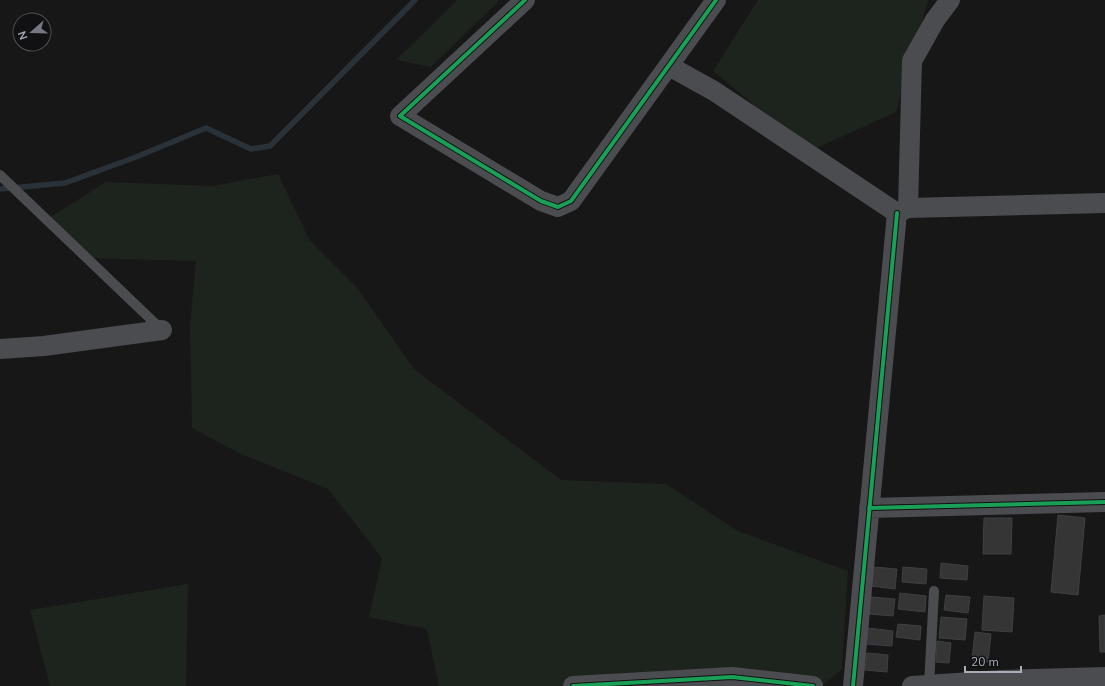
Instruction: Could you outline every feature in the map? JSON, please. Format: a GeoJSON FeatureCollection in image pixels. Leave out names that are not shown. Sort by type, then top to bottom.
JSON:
{"type":"FeatureCollection","features":[{"type":"Feature","properties":{"kind":"street"},"geometry":{"type":"LineString","coordinates":[[525,0],[400,116],[541,200],[558,207],[571,201],[716,0]]}},
{"type":"Feature","properties":{"kind":"street"},"geometry":{"type":"LineString","coordinates":[[852,686],[869,508],[902,211],[912,61],[935,20],[950,0]]}},
{"type":"Feature","properties":{"kind":"street"},"geometry":{"type":"LineString","coordinates":[[669,66],[714,91],[902,211],[1105,203]]}},
{"type":"Feature","properties":{"kind":"street"},"geometry":{"type":"LineString","coordinates":[[0,349],[44,346],[162,330]]}},
{"type":"Feature","properties":{"kind":"street"},"geometry":{"type":"LineString","coordinates":[[869,508],[1105,502]]}},
{"type":"Feature","properties":{"kind":"street"},"geometry":{"type":"LineString","coordinates":[[920,685],[1001,683],[1105,677]]}},
{"type":"Feature","properties":{"kind":"street"},"geometry":{"type":"LineString","coordinates":[[585,686],[732,682],[813,686]]}},
{"type":"Feature","properties":{"kind":"lane"},"geometry":{"type":"LineString","coordinates":[[1,176],[162,330]]}},
{"type":"Feature","properties":{"kind":"lane"},"geometry":{"type":"LineString","coordinates":[[920,685],[934,591]]}},
{"type":"Feature","properties":{"kind":"shaded area"},"geometry":{"type":"Polygon","coordinates":[[[457,0],[500,0],[431,67],[396,60],[457,0]]]}},
{"type":"Feature","properties":{"kind":"shaded area"},"geometry":{"type":"Polygon","coordinates":[[[758,0],[928,1],[896,112],[810,151],[713,71],[758,0]]]}},
{"type":"Feature","properties":{"kind":"shaded area"},"geometry":{"type":"Polygon","coordinates":[[[278,174],[310,241],[358,289],[414,369],[561,480],[666,484],[738,531],[848,571],[842,669],[822,686],[439,686],[427,629],[369,617],[382,558],[328,489],[239,453],[192,428],[190,326],[196,261],[87,258],[49,218],[106,182],[212,186],[278,174]]]}},
{"type":"Feature","properties":{"kind":"shaded area"},"geometry":{"type":"Polygon","coordinates":[[[188,584],[186,686],[50,686],[30,610],[188,584]]]}},
{"type":"Feature","properties":{"kind":"building"},"geometry":{"type":"Polygon","coordinates":[[[1058,515],[1085,518],[1078,595],[1051,592],[1058,515]]]}},
{"type":"Feature","properties":{"kind":"building"},"geometry":{"type":"Polygon","coordinates":[[[984,518],[1012,518],[1011,554],[983,554],[984,518]]]}},
{"type":"Feature","properties":{"kind":"building"},"geometry":{"type":"Polygon","coordinates":[[[941,563],[968,566],[967,580],[940,578],[941,563]]]}},
{"type":"Feature","properties":{"kind":"building"},"geometry":{"type":"Polygon","coordinates":[[[873,567],[897,569],[895,589],[871,586],[873,567]]]}},
{"type":"Feature","properties":{"kind":"building"},"geometry":{"type":"Polygon","coordinates":[[[903,567],[927,569],[926,584],[902,582],[903,567]]]}},
{"type":"Feature","properties":{"kind":"building"},"geometry":{"type":"Polygon","coordinates":[[[900,593],[926,596],[925,612],[898,609],[900,593]]]}},
{"type":"Feature","properties":{"kind":"building"},"geometry":{"type":"Polygon","coordinates":[[[946,595],[970,597],[968,613],[944,610],[946,595]]]}},
{"type":"Feature","properties":{"kind":"building"},"geometry":{"type":"Polygon","coordinates":[[[984,596],[1014,598],[1012,632],[982,630],[984,596]]]}},
{"type":"Feature","properties":{"kind":"building"},"geometry":{"type":"Polygon","coordinates":[[[871,597],[895,599],[893,616],[869,614],[871,597]]]}},
{"type":"Feature","properties":{"kind":"building"},"geometry":{"type":"Polygon","coordinates":[[[1105,615],[1105,652],[1100,652],[1099,616],[1105,615]]]}},
{"type":"Feature","properties":{"kind":"building"},"geometry":{"type":"Polygon","coordinates":[[[941,617],[967,619],[965,640],[939,638],[941,617]]]}},
{"type":"Feature","properties":{"kind":"building"},"geometry":{"type":"Polygon","coordinates":[[[898,624],[921,626],[920,640],[896,637],[898,624]]]}},
{"type":"Feature","properties":{"kind":"building"},"geometry":{"type":"Polygon","coordinates":[[[868,628],[893,631],[892,646],[866,644],[868,628]]]}},
{"type":"Feature","properties":{"kind":"building"},"geometry":{"type":"Polygon","coordinates":[[[975,632],[991,634],[988,662],[972,660],[975,632]]]}},
{"type":"Feature","properties":{"kind":"building"},"geometry":{"type":"Polygon","coordinates":[[[937,641],[951,643],[949,663],[936,662],[937,641]]]}},
{"type":"Feature","properties":{"kind":"building"},"geometry":{"type":"Polygon","coordinates":[[[867,653],[888,655],[887,672],[865,670],[867,653]]]}},
{"type":"Feature","properties":{"kind":"waterway"},"geometry":{"type":"LineString","coordinates":[[0,189],[65,183],[136,157],[206,128],[251,149],[270,146],[415,0]]}},
{"type":"Feature","properties":{"kind":"cycle path"},"geometry":{"type":"LineString","coordinates":[[525,0],[400,116],[541,201],[558,207],[571,201],[716,0]]}},
{"type":"Feature","properties":{"kind":"cycle path"},"geometry":{"type":"LineString","coordinates":[[853,686],[897,213]]}},
{"type":"Feature","properties":{"kind":"cycle path"},"geometry":{"type":"LineString","coordinates":[[869,508],[1105,502]]}},
{"type":"Feature","properties":{"kind":"cycle path"},"geometry":{"type":"LineString","coordinates":[[573,686],[732,677],[813,686]]}}]}
